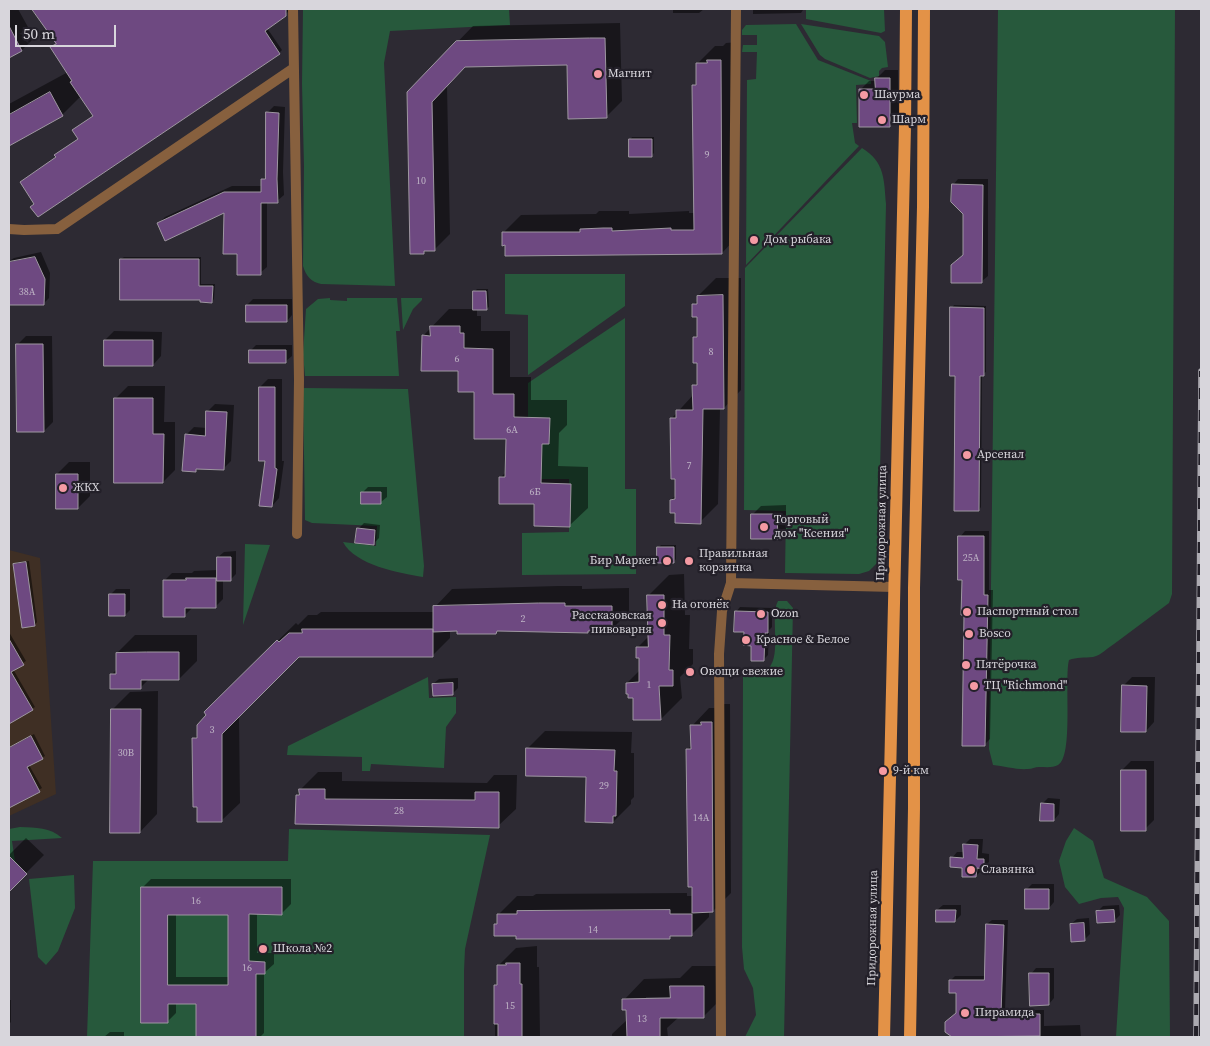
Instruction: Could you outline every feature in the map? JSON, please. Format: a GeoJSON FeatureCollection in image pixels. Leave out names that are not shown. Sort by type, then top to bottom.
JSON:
{"type":"FeatureCollection","features":[{"type":"Feature","properties":{"kind":"main road","name":"Придорожная улица"},"geometry":{"type":"LineString","coordinates":[[884,1037],[905,126],[906,9]]}},
{"type":"Feature","properties":{"kind":"main road"},"geometry":{"type":"LineString","coordinates":[[910,1037],[914,808],[914,597],[923,207],[924,9]]}},
{"type":"Feature","properties":{"kind":"street"},"geometry":{"type":"LineString","coordinates":[[293,9],[299,380],[297,534]]}},
{"type":"Feature","properties":{"kind":"street"},"geometry":{"type":"LineString","coordinates":[[721,1037],[719,654],[722,611],[731,583],[736,9]]}},
{"type":"Feature","properties":{"kind":"street"},"geometry":{"type":"LineString","coordinates":[[9,229],[57,229],[294,68]]}},
{"type":"Feature","properties":{"kind":"street"},"geometry":{"type":"LineString","coordinates":[[731,583],[894,587]]}},
{"type":"Feature","properties":{"kind":"shaded area"},"geometry":{"type":"Polygon","coordinates":[[[9,550],[40,558],[56,794],[9,816],[9,550]]]}},
{"type":"Feature","properties":{"kind":"green space"},"geometry":{"type":"Polygon","coordinates":[[[303,9],[509,9],[510,25],[390,31],[384,63],[395,286],[321,284],[309,278],[303,266],[303,9]]]}},
{"type":"Feature","properties":{"kind":"green space"},"geometry":{"type":"Polygon","coordinates":[[[806,9],[884,9],[885,31],[881,33],[806,19],[806,9]]]}},
{"type":"Feature","properties":{"kind":"green space"},"geometry":{"type":"Polygon","coordinates":[[[998,9],[1175,9],[1172,594],[1169,603],[1102,653],[1093,657],[1069,660],[1067,733],[1063,759],[1054,767],[1029,769],[993,765],[989,749],[998,9]]]}},
{"type":"Feature","properties":{"kind":"green space"},"geometry":{"type":"Polygon","coordinates":[[[796,24],[818,60],[871,81],[871,84],[856,85],[857,123],[852,123],[855,143],[859,146],[746,265],[747,80],[756,79],[757,52],[742,52],[743,45],[757,45],[757,35],[742,35],[742,30],[746,25],[796,24]]]}},
{"type":"Feature","properties":{"kind":"green space"},"geometry":{"type":"Polygon","coordinates":[[[801,24],[879,36],[885,42],[888,67],[882,68],[879,71],[879,76],[870,78],[825,59],[820,55],[801,24]]]}},
{"type":"Feature","properties":{"kind":"green space"},"geometry":{"type":"Polygon","coordinates":[[[862,148],[875,159],[882,172],[886,204],[878,562],[869,571],[859,574],[785,573],[786,511],[744,510],[745,268],[862,148]]]}},
{"type":"Feature","properties":{"kind":"green space"},"geometry":{"type":"Polygon","coordinates":[[[505,274],[625,274],[625,306],[528,375],[528,315],[505,314],[505,274]]]}},
{"type":"Feature","properties":{"kind":"green space"},"geometry":{"type":"Polygon","coordinates":[[[330,298],[330,300],[347,301],[347,298],[397,298],[400,331],[396,331],[399,376],[305,376],[303,354],[306,309],[318,299],[330,298]]]}},
{"type":"Feature","properties":{"kind":"green space"},"geometry":{"type":"Polygon","coordinates":[[[401,298],[422,298],[413,309],[403,330],[401,298]]]}},
{"type":"Feature","properties":{"kind":"green space"},"geometry":{"type":"Polygon","coordinates":[[[625,318],[625,489],[636,489],[636,574],[522,575],[522,533],[569,532],[569,479],[528,479],[528,383],[625,318]]]}},
{"type":"Feature","properties":{"kind":"green space"},"geometry":{"type":"Polygon","coordinates":[[[303,388],[408,389],[424,566],[423,577],[378,567],[357,557],[343,542],[376,546],[377,526],[312,523],[305,520],[303,388]]]}},
{"type":"Feature","properties":{"kind":"green space"},"geometry":{"type":"Polygon","coordinates":[[[245,544],[270,545],[243,625],[245,544]]]}},
{"type":"Feature","properties":{"kind":"green space"},"geometry":{"type":"Polygon","coordinates":[[[778,601],[787,601],[793,608],[784,1037],[745,1037],[756,1015],[753,988],[744,969],[742,947],[743,677],[765,671],[771,666],[775,649],[775,617],[778,601]]]}},
{"type":"Feature","properties":{"kind":"green space"},"geometry":{"type":"Polygon","coordinates":[[[428,677],[429,698],[456,697],[456,713],[446,727],[444,768],[371,764],[370,771],[362,771],[362,757],[287,755],[288,746],[428,677]]]}},
{"type":"Feature","properties":{"kind":"green space"},"geometry":{"type":"Polygon","coordinates":[[[20,827],[48,830],[62,838],[12,841],[15,861],[27,874],[9,856],[9,829],[20,827]]]}},
{"type":"Feature","properties":{"kind":"green space"},"geometry":{"type":"Polygon","coordinates":[[[1074,828],[1093,841],[1104,878],[1147,897],[1169,921],[1170,1037],[1116,1037],[1124,908],[1118,897],[1101,898],[1079,904],[1065,887],[1059,861],[1066,841],[1074,828]]]}},
{"type":"Feature","properties":{"kind":"green space","name":"Школа №2"},"geometry":{"type":"Polygon","coordinates":[[[289,829],[490,835],[465,949],[464,1037],[87,1037],[93,861],[288,861],[289,829]]]}},
{"type":"Feature","properties":{"kind":"green space"},"geometry":{"type":"Polygon","coordinates":[[[74,875],[75,908],[58,951],[46,965],[38,957],[29,879],[74,875]]]}},
{"type":"Feature","properties":{"kind":"building"},"geometry":{"type":"Polygon","coordinates":[[[32,9],[286,9],[286,16],[265,31],[280,54],[38,217],[30,207],[34,204],[20,182],[78,139],[72,130],[93,116],[70,82],[72,81],[50,47],[56,44],[32,9]]]}},
{"type":"Feature","properties":{"kind":"building"},"geometry":{"type":"Polygon","coordinates":[[[9,26],[22,51],[9,58],[9,26]]]}},
{"type":"Feature","properties":{"kind":"building"},"geometry":{"type":"Polygon","coordinates":[[[605,38],[607,118],[568,119],[567,65],[465,67],[432,102],[435,251],[424,251],[424,254],[410,254],[407,92],[456,41],[605,38]]]}},
{"type":"Feature","properties":{"kind":"building"},"geometry":{"type":"Polygon","coordinates":[[[707,60],[721,60],[722,254],[505,256],[505,245],[502,246],[502,232],[580,232],[580,229],[603,228],[612,228],[612,231],[671,228],[671,230],[694,230],[692,85],[696,85],[696,63],[707,63],[707,60]]]}},
{"type":"Feature","properties":{"kind":"building"},"geometry":{"type":"Polygon","coordinates":[[[875,78],[890,78],[890,127],[859,127],[859,89],[875,89],[875,78]]]}},
{"type":"Feature","properties":{"kind":"building"},"geometry":{"type":"Polygon","coordinates":[[[50,92],[63,116],[9,146],[9,115],[50,92]]]}},
{"type":"Feature","properties":{"kind":"building"},"geometry":{"type":"Polygon","coordinates":[[[266,112],[279,113],[278,203],[261,203],[261,275],[237,275],[237,254],[223,254],[224,213],[165,241],[157,223],[224,192],[261,192],[261,179],[265,179],[266,112]]]}},
{"type":"Feature","properties":{"kind":"building"},"geometry":{"type":"Polygon","coordinates":[[[629,139],[652,139],[652,157],[629,157],[629,139]]]}},
{"type":"Feature","properties":{"kind":"building"},"geometry":{"type":"Polygon","coordinates":[[[952,184],[983,185],[982,283],[951,283],[951,265],[963,255],[963,214],[951,202],[952,184]]]}},
{"type":"Feature","properties":{"kind":"building"},"geometry":{"type":"Polygon","coordinates":[[[35,257],[45,279],[44,305],[9,305],[9,262],[35,257]]]}},
{"type":"Feature","properties":{"kind":"building"},"geometry":{"type":"Polygon","coordinates":[[[120,259],[199,259],[199,286],[213,286],[212,303],[200,302],[200,300],[120,300],[120,259]]]}},
{"type":"Feature","properties":{"kind":"building"},"geometry":{"type":"Polygon","coordinates":[[[473,291],[486,291],[487,310],[473,310],[473,291]]]}},
{"type":"Feature","properties":{"kind":"building"},"geometry":{"type":"Polygon","coordinates":[[[723,295],[724,409],[703,409],[701,524],[675,523],[675,513],[670,513],[670,500],[675,499],[675,479],[671,479],[670,418],[676,418],[676,410],[693,410],[692,385],[697,385],[697,363],[693,363],[693,337],[697,337],[697,317],[692,317],[692,304],[697,304],[697,296],[723,295]]]}},
{"type":"Feature","properties":{"kind":"building"},"geometry":{"type":"Polygon","coordinates":[[[246,305],[287,305],[287,322],[246,322],[246,305]]]}},
{"type":"Feature","properties":{"kind":"building"},"geometry":{"type":"Polygon","coordinates":[[[950,307],[984,308],[984,376],[980,376],[979,511],[954,511],[955,376],[950,376],[950,307]]]}},
{"type":"Feature","properties":{"kind":"building"},"geometry":{"type":"Polygon","coordinates":[[[430,326],[460,326],[460,333],[464,333],[464,348],[493,349],[493,394],[514,394],[514,417],[550,418],[549,444],[542,444],[541,483],[571,484],[570,527],[534,526],[534,504],[499,504],[499,477],[505,477],[506,439],[474,439],[474,392],[458,392],[458,371],[421,371],[422,335],[430,336],[430,326]]]}},
{"type":"Feature","properties":{"kind":"building"},"geometry":{"type":"Polygon","coordinates":[[[104,340],[153,340],[153,366],[104,366],[104,340]]]}},
{"type":"Feature","properties":{"kind":"building"},"geometry":{"type":"Polygon","coordinates":[[[16,344],[43,344],[44,432],[17,432],[16,344]]]}},
{"type":"Feature","properties":{"kind":"building"},"geometry":{"type":"Polygon","coordinates":[[[249,350],[286,350],[286,363],[249,363],[249,350]]]}},
{"type":"Feature","properties":{"kind":"building"},"geometry":{"type":"Polygon","coordinates":[[[259,387],[275,387],[275,468],[277,469],[272,507],[259,506],[265,461],[259,461],[259,387]]]}},
{"type":"Feature","properties":{"kind":"building"},"geometry":{"type":"Polygon","coordinates":[[[114,398],[153,398],[153,434],[164,434],[163,483],[114,483],[114,398]]]}},
{"type":"Feature","properties":{"kind":"building"},"geometry":{"type":"Polygon","coordinates":[[[206,411],[227,412],[224,470],[196,469],[196,472],[182,471],[185,434],[205,436],[206,411]]]}},
{"type":"Feature","properties":{"kind":"building","name":"ЖКХ"},"geometry":{"type":"Polygon","coordinates":[[[56,474],[78,474],[78,509],[56,509],[56,474]]]}},
{"type":"Feature","properties":{"kind":"building"},"geometry":{"type":"Polygon","coordinates":[[[361,492],[381,492],[381,504],[361,504],[361,492]]]}},
{"type":"Feature","properties":{"kind":"building","name":"Торговый дом \"Ксения\""},"geometry":{"type":"Polygon","coordinates":[[[751,514],[777,514],[778,539],[751,539],[751,514]]]}},
{"type":"Feature","properties":{"kind":"building"},"geometry":{"type":"Polygon","coordinates":[[[357,528],[375,530],[374,545],[355,543],[357,528]]]}},
{"type":"Feature","properties":{"kind":"building"},"geometry":{"type":"Polygon","coordinates":[[[958,536],[984,536],[984,595],[988,595],[985,746],[962,746],[964,615],[961,615],[962,580],[958,580],[958,536]]]}},
{"type":"Feature","properties":{"kind":"building"},"geometry":{"type":"Polygon","coordinates":[[[657,547],[674,547],[674,563],[657,563],[657,547]]]}},
{"type":"Feature","properties":{"kind":"building"},"geometry":{"type":"Polygon","coordinates":[[[217,557],[231,557],[231,581],[217,581],[217,557]]]}},
{"type":"Feature","properties":{"kind":"building"},"geometry":{"type":"Polygon","coordinates":[[[26,562],[35,626],[22,628],[13,564],[26,562]]]}},
{"type":"Feature","properties":{"kind":"building"},"geometry":{"type":"Polygon","coordinates":[[[186,578],[216,578],[216,608],[185,608],[185,617],[163,617],[163,580],[186,580],[186,578]]]}},
{"type":"Feature","properties":{"kind":"building"},"geometry":{"type":"Polygon","coordinates":[[[109,594],[125,594],[125,616],[109,616],[109,594]]]}},
{"type":"Feature","properties":{"kind":"building"},"geometry":{"type":"Polygon","coordinates":[[[647,595],[664,595],[664,635],[670,635],[669,670],[673,670],[673,686],[659,686],[661,720],[633,720],[633,698],[628,698],[628,694],[626,694],[626,683],[639,682],[639,658],[636,658],[636,647],[648,647],[647,595]]]}},
{"type":"Feature","properties":{"kind":"building"},"geometry":{"type":"Polygon","coordinates":[[[565,603],[565,606],[612,606],[612,631],[588,631],[588,633],[497,631],[496,634],[457,634],[457,631],[433,632],[433,606],[565,603]]]}},
{"type":"Feature","properties":{"kind":"building"},"geometry":{"type":"Polygon","coordinates":[[[735,611],[768,612],[768,633],[765,633],[764,661],[751,661],[751,646],[743,645],[744,632],[734,632],[735,611]]]}},
{"type":"Feature","properties":{"kind":"building"},"geometry":{"type":"Polygon","coordinates":[[[302,629],[433,629],[433,657],[299,657],[222,734],[222,822],[197,822],[197,807],[193,807],[192,738],[197,738],[197,725],[206,715],[204,712],[277,640],[279,642],[289,633],[302,633],[302,629]]]}},
{"type":"Feature","properties":{"kind":"building"},"geometry":{"type":"Polygon","coordinates":[[[9,639],[24,665],[11,672],[33,710],[9,724],[9,639]]]}},
{"type":"Feature","properties":{"kind":"building"},"geometry":{"type":"Polygon","coordinates":[[[179,652],[179,680],[141,680],[141,689],[110,689],[110,674],[116,674],[116,653],[179,652]]]}},
{"type":"Feature","properties":{"kind":"building"},"geometry":{"type":"Polygon","coordinates":[[[453,683],[453,695],[433,696],[432,684],[453,683]]]}},
{"type":"Feature","properties":{"kind":"building"},"geometry":{"type":"Polygon","coordinates":[[[1122,685],[1147,686],[1146,732],[1121,732],[1122,685]]]}},
{"type":"Feature","properties":{"kind":"building"},"geometry":{"type":"Polygon","coordinates":[[[111,709],[141,709],[140,833],[110,833],[111,709]]]}},
{"type":"Feature","properties":{"kind":"building"},"geometry":{"type":"Polygon","coordinates":[[[701,722],[712,722],[713,912],[692,913],[692,887],[688,887],[686,749],[691,749],[690,725],[701,725],[701,722]]]}},
{"type":"Feature","properties":{"kind":"building"},"geometry":{"type":"Polygon","coordinates":[[[31,736],[43,759],[27,767],[40,792],[9,808],[9,748],[31,736]]]}},
{"type":"Feature","properties":{"kind":"building"},"geometry":{"type":"Polygon","coordinates":[[[526,748],[615,750],[614,771],[617,771],[616,816],[613,816],[613,823],[585,822],[586,777],[526,776],[526,748]]]}},
{"type":"Feature","properties":{"kind":"building"},"geometry":{"type":"Polygon","coordinates":[[[1121,770],[1146,770],[1146,831],[1121,831],[1121,770]]]}},
{"type":"Feature","properties":{"kind":"building"},"geometry":{"type":"Polygon","coordinates":[[[299,789],[325,789],[325,799],[475,800],[475,792],[499,792],[499,828],[295,824],[296,795],[299,795],[299,789]]]}},
{"type":"Feature","properties":{"kind":"building"},"geometry":{"type":"Polygon","coordinates":[[[1041,803],[1054,804],[1054,821],[1040,821],[1041,803]]]}},
{"type":"Feature","properties":{"kind":"building"},"geometry":{"type":"Polygon","coordinates":[[[963,844],[978,845],[977,859],[984,859],[984,869],[977,868],[976,877],[962,877],[962,868],[950,867],[950,857],[963,858],[963,844]]]}},
{"type":"Feature","properties":{"kind":"building"},"geometry":{"type":"Polygon","coordinates":[[[9,856],[27,874],[9,892],[9,856]]]}},
{"type":"Feature","properties":{"kind":"building"},"geometry":{"type":"Polygon","coordinates":[[[141,887],[282,887],[282,915],[249,914],[249,961],[265,962],[265,974],[256,974],[256,1037],[196,1037],[196,1004],[168,1004],[168,1023],[141,1023],[141,887]],[[168,915],[168,985],[228,985],[228,915],[168,915]]]}},
{"type":"Feature","properties":{"kind":"building"},"geometry":{"type":"Polygon","coordinates":[[[1025,889],[1049,889],[1049,909],[1025,909],[1025,889]]]}},
{"type":"Feature","properties":{"kind":"building"},"geometry":{"type":"Polygon","coordinates":[[[670,910],[670,914],[692,914],[692,936],[670,936],[670,939],[516,939],[516,936],[494,936],[494,924],[497,924],[497,914],[517,914],[517,911],[670,910]]]}},
{"type":"Feature","properties":{"kind":"building"},"geometry":{"type":"Polygon","coordinates":[[[936,910],[956,910],[955,922],[936,922],[936,910]]]}},
{"type":"Feature","properties":{"kind":"building"},"geometry":{"type":"Polygon","coordinates":[[[1114,910],[1115,922],[1097,923],[1096,911],[1114,910]]]}},
{"type":"Feature","properties":{"kind":"building"},"geometry":{"type":"Polygon","coordinates":[[[1084,923],[1085,941],[1071,942],[1070,924],[1084,923]]]}},
{"type":"Feature","properties":{"kind":"building"},"geometry":{"type":"Polygon","coordinates":[[[986,924],[1004,925],[1001,1014],[1040,1014],[1040,1036],[952,1037],[945,1032],[945,1022],[956,1013],[956,993],[949,993],[949,980],[984,980],[986,924]]]}},
{"type":"Feature","properties":{"kind":"building"},"geometry":{"type":"Polygon","coordinates":[[[506,963],[520,963],[522,1037],[498,1037],[498,1024],[494,1024],[494,985],[497,985],[497,965],[506,965],[506,963]]]}},
{"type":"Feature","properties":{"kind":"building"},"geometry":{"type":"Polygon","coordinates":[[[1029,973],[1049,973],[1049,1005],[1030,1006],[1029,973]]]}},
{"type":"Feature","properties":{"kind":"building"},"geometry":{"type":"Polygon","coordinates":[[[670,986],[704,986],[704,1018],[660,1018],[660,1037],[627,1037],[626,1010],[622,1010],[622,999],[670,998],[670,986]]]}},
{"type":"Feature","properties":{"kind":"railway"},"geometry":{"type":"LineString","coordinates":[[1196,1037],[1201,371]]}},
{"type":"Feature","properties":{"kind":"place","name":"Магнит"},"geometry":{"type":"Point","coordinates":[598,74]}},
{"type":"Feature","properties":{"kind":"place","name":"Шаурма"},"geometry":{"type":"Point","coordinates":[864,95]}},
{"type":"Feature","properties":{"kind":"place","name":"Шарм"},"geometry":{"type":"Point","coordinates":[882,120]}},
{"type":"Feature","properties":{"kind":"place","name":"Дом рыбака"},"geometry":{"type":"Point","coordinates":[754,240]}},
{"type":"Feature","properties":{"kind":"place","name":"Арсенал"},"geometry":{"type":"Point","coordinates":[967,455]}},
{"type":"Feature","properties":{"kind":"place","name":"ЖКХ"},"geometry":{"type":"Point","coordinates":[63,488]}},
{"type":"Feature","properties":{"kind":"place","name":"Торговый дом \"Ксения\""},"geometry":{"type":"Point","coordinates":[764,527]}},
{"type":"Feature","properties":{"kind":"place","name":"Бир Маркет"},"geometry":{"type":"Point","coordinates":[667,561]}},
{"type":"Feature","properties":{"kind":"place","name":"Правильная корзинка"},"geometry":{"type":"Point","coordinates":[689,561]}},
{"type":"Feature","properties":{"kind":"place","name":"На огонёк"},"geometry":{"type":"Point","coordinates":[662,605]}},
{"type":"Feature","properties":{"kind":"place","name":"Паспортный стол"},"geometry":{"type":"Point","coordinates":[967,612]}},
{"type":"Feature","properties":{"kind":"place","name":"Ozon"},"geometry":{"type":"Point","coordinates":[761,614]}},
{"type":"Feature","properties":{"kind":"place","name":"Рассказовская пивоварня"},"geometry":{"type":"Point","coordinates":[662,623]}},
{"type":"Feature","properties":{"kind":"place","name":"Bosco"},"geometry":{"type":"Point","coordinates":[969,634]}},
{"type":"Feature","properties":{"kind":"place","name":"Красное & Белое"},"geometry":{"type":"Point","coordinates":[746,640]}},
{"type":"Feature","properties":{"kind":"place","name":"Пятёрочка"},"geometry":{"type":"Point","coordinates":[966,665]}},
{"type":"Feature","properties":{"kind":"place","name":"Овощи свежие"},"geometry":{"type":"Point","coordinates":[690,672]}},
{"type":"Feature","properties":{"kind":"place","name":"ТЦ \"Richmond\""},"geometry":{"type":"Point","coordinates":[974,686]}},
{"type":"Feature","properties":{"kind":"place","name":"9-й км"},"geometry":{"type":"Point","coordinates":[883,771]}},
{"type":"Feature","properties":{"kind":"place","name":"Славянка"},"geometry":{"type":"Point","coordinates":[971,870]}},
{"type":"Feature","properties":{"kind":"place","name":"Школа №2"},"geometry":{"type":"Point","coordinates":[263,949]}},
{"type":"Feature","properties":{"kind":"place","name":"Пирамида"},"geometry":{"type":"Point","coordinates":[965,1013]}}]}
